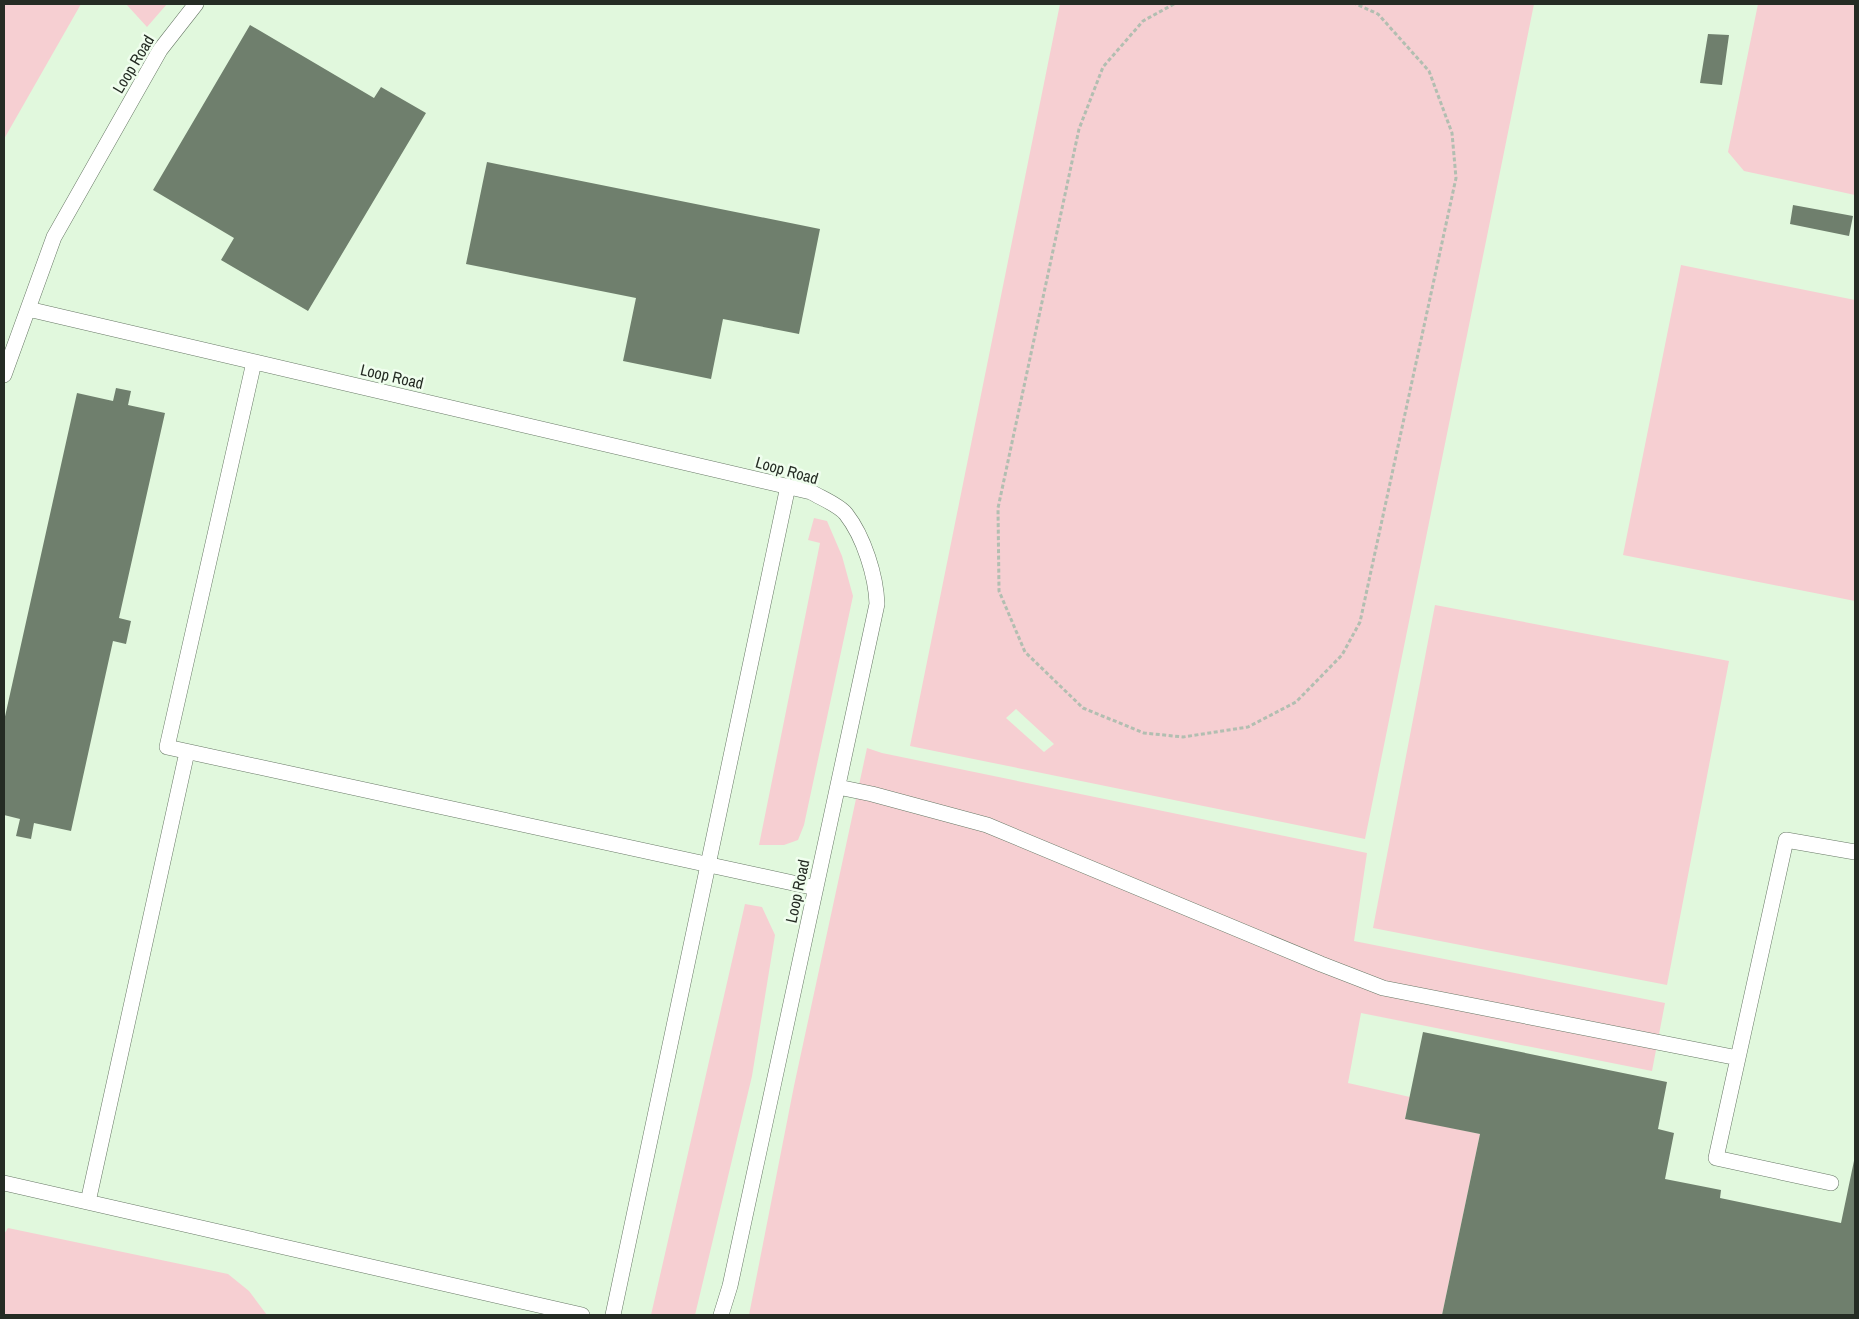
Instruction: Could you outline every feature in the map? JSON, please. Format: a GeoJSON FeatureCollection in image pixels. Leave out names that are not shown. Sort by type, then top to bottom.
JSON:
{"type":"FeatureCollection","features":[{"type":"Feature","properties":{"kind":"lane","name":"Loop Road"},"geometry":{"type":"LineString","coordinates":[[4,375],[59,228],[160,50],[196,4]]}},
{"type":"Feature","properties":{"kind":"lane","name":"Loop Road"},"geometry":{"type":"LineString","coordinates":[[28,309],[788,486],[811,492],[846,513],[864,548],[876,584],[877,604],[730,1286],[721,1315]]}},
{"type":"Feature","properties":{"kind":"lane"},"geometry":{"type":"LineString","coordinates":[[254,362],[167,747],[816,888]]}},
{"type":"Feature","properties":{"kind":"lane"},"geometry":{"type":"LineString","coordinates":[[613,1315],[788,486]]}},
{"type":"Feature","properties":{"kind":"lane"},"geometry":{"type":"LineString","coordinates":[[88,1202],[187,752]]}},
{"type":"Feature","properties":{"kind":"lane"},"geometry":{"type":"LineString","coordinates":[[838,787],[872,794],[987,825],[1304,958],[1383,988],[1738,1058]]}},
{"type":"Feature","properties":{"kind":"lane"},"geometry":{"type":"LineString","coordinates":[[1831,1183],[1716,1158],[1786,840],[1855,852]]}},
{"type":"Feature","properties":{"kind":"lane"},"geometry":{"type":"LineString","coordinates":[[4,1183],[582,1315]]}},
{"type":"Feature","properties":{"kind":"path"},"geometry":{"type":"LineString","coordinates":[[1174,4],[1143,22],[1104,67],[1079,129],[998,508],[999,591],[1025,652],[1082,708],[1144,733],[1182,738],[1248,726],[1296,702],[1342,655],[1360,622],[1456,178],[1452,132],[1429,70],[1378,14],[1356,4]]}},
{"type":"Feature","properties":{"kind":"shaded area"},"geometry":{"type":"Polygon","coordinates":[[[4,4],[1855,4],[1855,1315],[4,1315],[4,4]]]}},
{"type":"Feature","properties":{"kind":"shaded area"},"geometry":{"type":"Polygon","coordinates":[[[4,4],[81,4],[4,139],[4,4]]]}},
{"type":"Feature","properties":{"kind":"shaded area"},"geometry":{"type":"Polygon","coordinates":[[[126,4],[167,4],[147,27],[126,4]]]}},
{"type":"Feature","properties":{"kind":"shaded area"},"geometry":{"type":"Polygon","coordinates":[[[1060,4],[1534,4],[1365,839],[910,746],[1060,4]],[[1016,709],[1006,718],[1044,752],[1054,744],[1016,709]]]}},
{"type":"Feature","properties":{"kind":"shaded area"},"geometry":{"type":"Polygon","coordinates":[[[1758,4],[1855,4],[1855,195],[1744,171],[1728,152],[1758,4]]]}},
{"type":"Feature","properties":{"kind":"shaded area"},"geometry":{"type":"Polygon","coordinates":[[[1681,265],[1855,300],[1855,601],[1623,555],[1681,265]]]}},
{"type":"Feature","properties":{"kind":"shaded area"},"geometry":{"type":"Polygon","coordinates":[[[814,518],[827,521],[842,556],[853,596],[804,825],[798,840],[784,845],[759,845],[820,543],[808,540],[814,518]]]}},
{"type":"Feature","properties":{"kind":"shaded area"},"geometry":{"type":"Polygon","coordinates":[[[1435,605],[1729,661],[1667,985],[1373,928],[1435,605]]]}},
{"type":"Feature","properties":{"kind":"shaded area"},"geometry":{"type":"Polygon","coordinates":[[[867,748],[882,753],[1367,853],[1354,941],[1665,1003],[1652,1071],[1361,1013],[1348,1083],[1410,1097],[1405,1118],[1480,1134],[1442,1315],[749,1315],[794,1086],[867,748]]]}},
{"type":"Feature","properties":{"kind":"shaded area"},"geometry":{"type":"Polygon","coordinates":[[[745,904],[762,907],[775,935],[752,1076],[695,1315],[651,1315],[745,904]]]}},
{"type":"Feature","properties":{"kind":"shaded area"},"geometry":{"type":"Polygon","coordinates":[[[8,1228],[228,1274],[249,1291],[267,1315],[4,1315],[4,1234],[8,1228]]]}},
{"type":"Feature","properties":{"kind":"building"},"geometry":{"type":"Polygon","coordinates":[[[250,25],[374,98],[381,87],[426,113],[308,311],[221,260],[234,238],[153,190],[250,25]]]}},
{"type":"Feature","properties":{"kind":"building"},"geometry":{"type":"Polygon","coordinates":[[[1708,34],[1729,35],[1722,85],[1700,83],[1708,34]]]}},
{"type":"Feature","properties":{"kind":"building"},"geometry":{"type":"Polygon","coordinates":[[[487,162],[820,229],[799,334],[723,319],[711,379],[623,361],[636,298],[466,264],[487,162]]]}},
{"type":"Feature","properties":{"kind":"building"},"geometry":{"type":"Polygon","coordinates":[[[1793,205],[1853,216],[1849,236],[1790,224],[1793,205]]]}},
{"type":"Feature","properties":{"kind":"building"},"geometry":{"type":"Polygon","coordinates":[[[116,388],[131,391],[128,405],[165,413],[119,618],[131,621],[126,644],[113,641],[71,831],[34,823],[31,839],[16,836],[20,819],[4,815],[4,721],[77,393],[113,401],[116,388]]]}},
{"type":"Feature","properties":{"kind":"building"},"geometry":{"type":"Polygon","coordinates":[[[1423,1032],[1667,1082],[1658,1129],[1674,1133],[1665,1179],[1721,1190],[1720,1198],[1841,1223],[1855,1156],[1855,1315],[1442,1315],[1480,1134],[1405,1119],[1423,1032]]]}}]}
